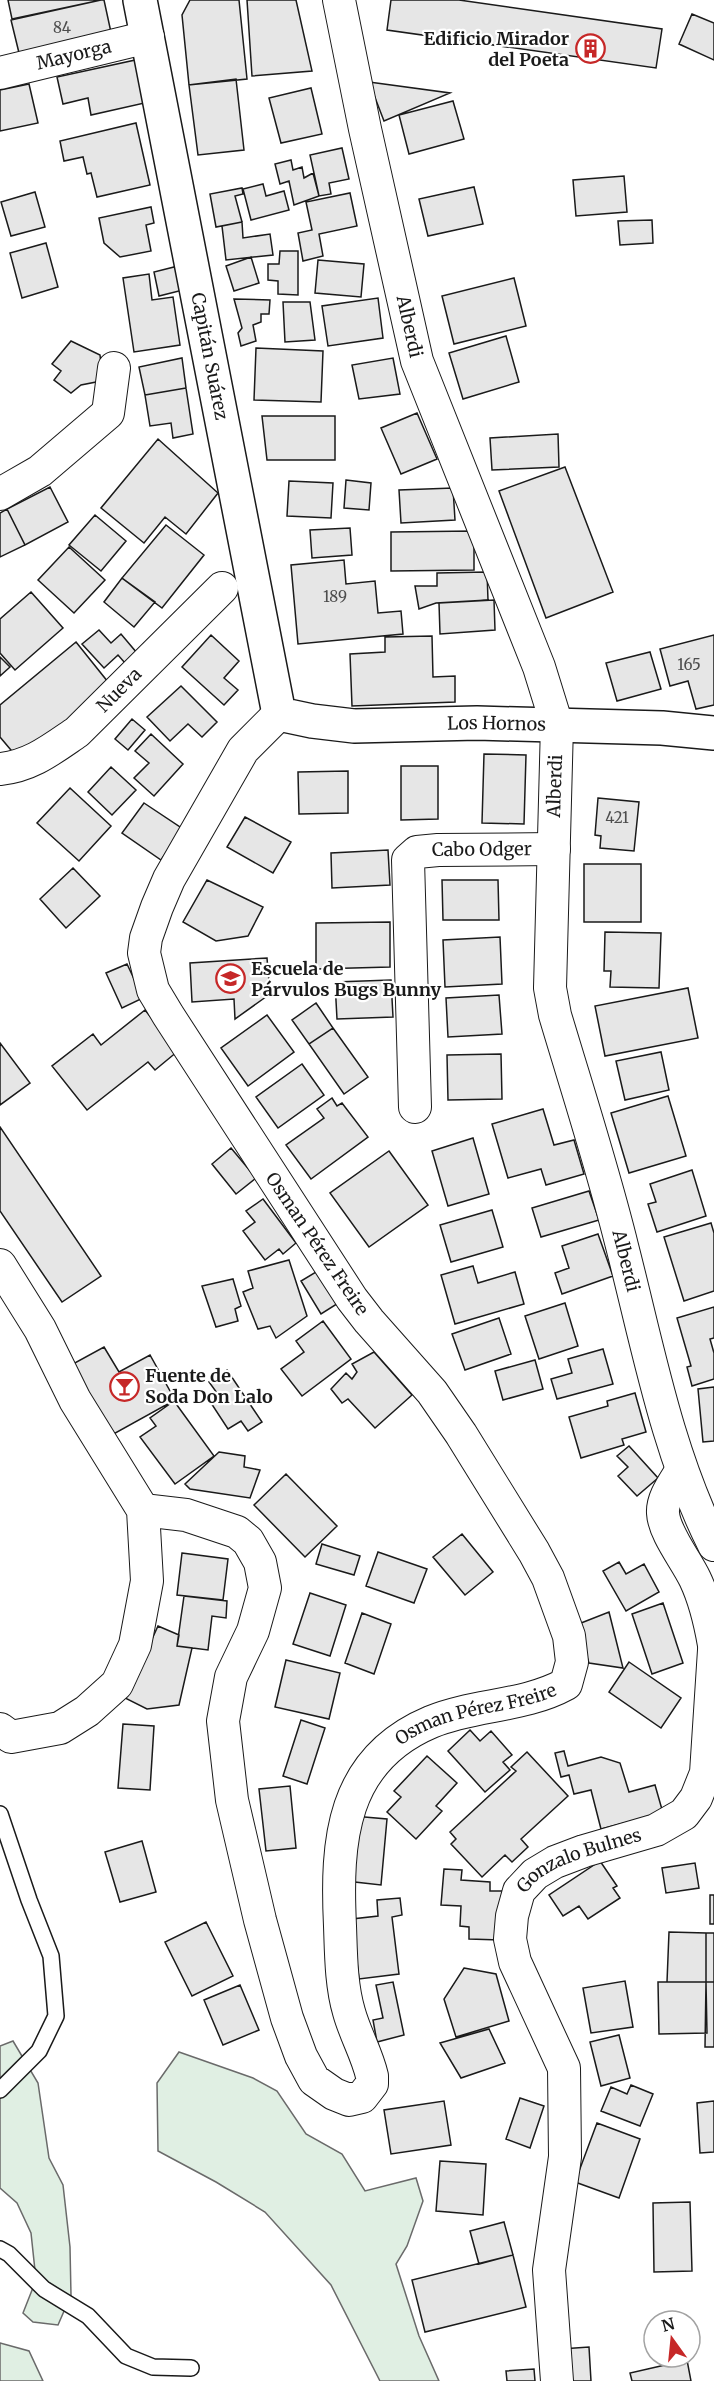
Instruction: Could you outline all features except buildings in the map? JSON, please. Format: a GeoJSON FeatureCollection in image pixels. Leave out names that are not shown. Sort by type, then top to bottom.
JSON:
{"type":"FeatureCollection","features":[{"type":"Feature","properties":{"kind":"street","name":"Capitán Suárez"},"geometry":{"type":"LineString","coordinates":[[140,0],[279,714]]}},
{"type":"Feature","properties":{"kind":"street","name":"Alberdi"},"geometry":{"type":"LineString","coordinates":[[339,0],[365,129],[417,361],[539,667],[557,725],[550,988],[555,1015],[616,1220],[681,1471],[714,1545]]}},
{"type":"Feature","properties":{"kind":"street","name":"Mayorga"},"geometry":{"type":"LineString","coordinates":[[0,73],[148,37]]}},
{"type":"Feature","properties":{"kind":"street"},"geometry":{"type":"LineString","coordinates":[[0,494],[40,471],[108,413],[114,368]]}},
{"type":"Feature","properties":{"kind":"street","name":"Nueva"},"geometry":{"type":"LineString","coordinates":[[0,769],[18,767],[51,750],[77,732],[222,588]]}},
{"type":"Feature","properties":{"kind":"street","name":"Los Hornos"},"geometry":{"type":"LineString","coordinates":[[279,714],[354,726],[477,723],[662,728],[714,733]]}},
{"type":"Feature","properties":{"kind":"street","name":"Osman Pérez Freire"},"geometry":{"type":"LineString","coordinates":[[143,1510],[186,1515],[237,1532],[248,1541],[260,1562],[264,1588],[253,1631],[231,1677],[224,1721],[232,1800],[260,1920],[287,2018],[301,2056],[315,2079],[334,2094],[349,2100],[362,2097],[372,2084],[372,2076],[348,2010],[342,1966],[338,1893],[341,1848],[348,1809],[359,1784],[372,1764],[412,1731],[453,1715],[547,1694],[566,1684],[572,1662],[568,1636],[548,1578],[467,1443],[432,1392],[352,1299],[168,1015],[153,990],[147,973],[144,953],[146,938],[170,879],[243,750],[279,714]]}},
{"type":"Feature","properties":{"kind":"street","name":"Cabo Odger"},"geometry":{"type":"LineString","coordinates":[[415,1107],[408,860],[417,852],[438,850],[554,849]]}},
{"type":"Feature","properties":{"kind":"street"},"geometry":{"type":"LineString","coordinates":[[0,1265],[40,1329],[75,1400],[143,1510],[147,1581],[135,1645],[117,1684],[87,1711],[60,1728],[11,1737],[0,1729]]}},
{"type":"Feature","properties":{"kind":"street"},"geometry":{"type":"LineString","coordinates":[[681,1471],[667,1494],[663,1512],[667,1528],[695,1579],[704,1601],[714,1645]]}},
{"type":"Feature","properties":{"kind":"street","name":"Gonzalo Bulnes"},"geometry":{"type":"LineString","coordinates":[[557,2381],[549,2270],[565,2157],[564,2068],[515,1962],[510,1939],[512,1916],[519,1891],[535,1874],[555,1862],[656,1830],[684,1814],[696,1798],[706,1773],[714,1650]]}},
{"type":"Feature","properties":{"kind":"lane"},"geometry":{"type":"LineString","coordinates":[[0,1814],[51,1956],[56,2016],[39,2051],[0,2090]]}},
{"type":"Feature","properties":{"kind":"lane"},"geometry":{"type":"LineString","coordinates":[[0,2249],[9,2254],[44,2289],[88,2316],[126,2356],[153,2367],[191,2368]]}},
{"type":"Feature","properties":{"kind":"green space"},"geometry":{"type":"Polygon","coordinates":[[[13,2041],[38,2083],[49,2158],[63,2185],[70,2247],[71,2295],[58,2325],[33,2322],[23,2313],[36,2280],[31,2233],[17,2203],[0,2188],[0,2046],[13,2041]]]}},
{"type":"Feature","properties":{"kind":"green space"},"geometry":{"type":"Polygon","coordinates":[[[179,2052],[253,2078],[277,2091],[306,2134],[342,2154],[365,2191],[416,2178],[423,2201],[407,2246],[396,2264],[419,2336],[439,2381],[380,2381],[331,2285],[265,2212],[158,2151],[157,2083],[179,2052]]]}},
{"type":"Feature","properties":{"kind":"green space"},"geometry":{"type":"Polygon","coordinates":[[[0,2343],[29,2351],[43,2381],[0,2381],[0,2343]]]}},
{"type":"Feature","properties":{"kind":"place","name":"Edificio Mirador del Poeta"},"geometry":{"type":"Point","coordinates":[590,49]}},
{"type":"Feature","properties":{"kind":"place","name":"Escuela de Párvulos Bugs Bunny"},"geometry":{"type":"Point","coordinates":[230,979]}},
{"type":"Feature","properties":{"kind":"place","name":"Fuente de Soda Don Lalo"},"geometry":{"type":"Point","coordinates":[124,1386]}}]}
